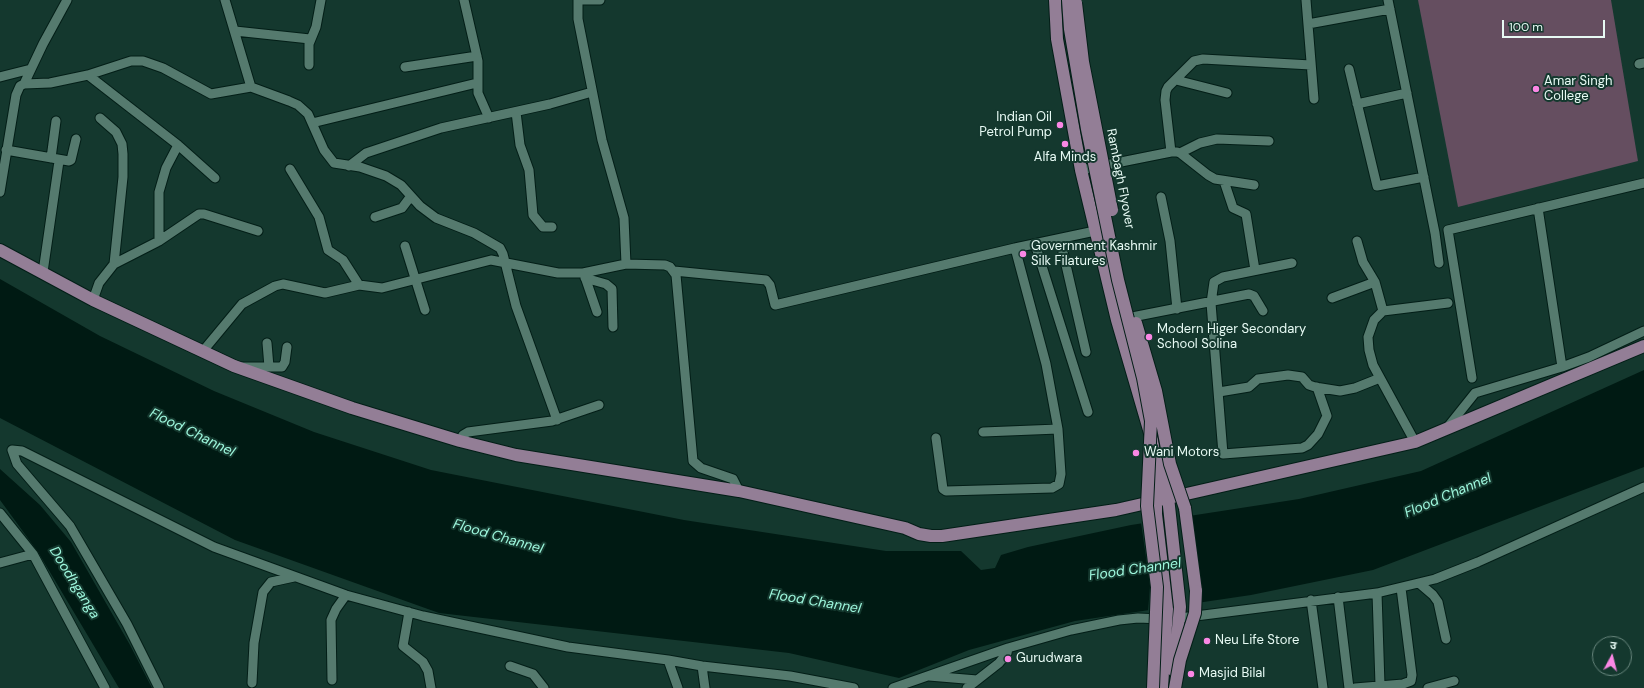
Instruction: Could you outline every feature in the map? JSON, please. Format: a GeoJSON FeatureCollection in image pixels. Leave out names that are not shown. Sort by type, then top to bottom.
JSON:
{"type":"FeatureCollection","features":[{"type":"Feature","properties":{"kind":"main road"},"geometry":{"type":"LineString","coordinates":[[1054,0],[1057,39],[1081,170],[1095,231],[1105,263],[1117,320],[1152,440],[1156,465],[1156,514],[1167,614],[1163,650],[1162,688]]}},
{"type":"Feature","properties":{"kind":"main road","name":"Rambagh Flyover"},"geometry":{"type":"LineString","coordinates":[[1068,0],[1070,29],[1087,129],[1118,280],[1143,378],[1150,416],[1147,506],[1157,587],[1153,688]]}},
{"type":"Feature","properties":{"kind":"main road"},"geometry":{"type":"LineString","coordinates":[[1075,0],[1074,24],[1080,74],[1098,167],[1131,317],[1146,374],[1166,478],[1168,511],[1180,613],[1175,656],[1175,688]]}},
{"type":"Feature","properties":{"kind":"main road","name":"Rambagh Flyover"},"geometry":{"type":"LineString","coordinates":[[1075,0],[1083,62],[1134,317],[1156,391],[1170,464],[1185,508],[1196,591],[1195,613],[1180,660],[1175,688]]}},
{"type":"Feature","properties":{"kind":"main road"},"geometry":{"type":"LineString","coordinates":[[0,250],[93,300],[234,366],[352,408],[460,441],[516,455],[739,491],[905,528],[919,534],[931,536],[942,536],[1116,510],[1415,442],[1445,431],[1644,346]]}},
{"type":"Feature","properties":{"kind":"street"},"geometry":{"type":"LineString","coordinates":[[0,192],[16,95],[20,86],[24,84],[67,0]]}},
{"type":"Feature","properties":{"kind":"street"},"geometry":{"type":"LineString","coordinates":[[225,0],[251,87]]}},
{"type":"Feature","properties":{"kind":"street"},"geometry":{"type":"LineString","coordinates":[[310,64],[310,39],[316,27],[321,0]]}},
{"type":"Feature","properties":{"kind":"street"},"geometry":{"type":"LineString","coordinates":[[464,0],[477,56],[478,94],[489,118]]}},
{"type":"Feature","properties":{"kind":"street"},"geometry":{"type":"LineString","coordinates":[[578,0],[578,19],[592,92],[607,159],[622,207],[624,218],[626,264]]}},
{"type":"Feature","properties":{"kind":"street"},"geometry":{"type":"LineString","coordinates":[[584,0],[600,0]]}},
{"type":"Feature","properties":{"kind":"street"},"geometry":{"type":"LineString","coordinates":[[1306,0],[1314,100]]}},
{"type":"Feature","properties":{"kind":"street"},"geometry":{"type":"LineString","coordinates":[[1308,24],[1389,4],[1424,177],[1439,263]]}},
{"type":"Feature","properties":{"kind":"street"},"geometry":{"type":"LineString","coordinates":[[235,32],[310,39]]}},
{"type":"Feature","properties":{"kind":"street"},"geometry":{"type":"LineString","coordinates":[[405,67],[477,56]]}},
{"type":"Feature","properties":{"kind":"street"},"geometry":{"type":"LineString","coordinates":[[1171,152],[1165,96],[1168,87],[1190,64],[1198,59],[1310,65]]}},
{"type":"Feature","properties":{"kind":"street"},"geometry":{"type":"LineString","coordinates":[[24,84],[43,84],[88,75],[120,63],[143,61],[163,68],[211,94],[251,87],[298,105],[308,114],[329,158],[334,163],[368,169],[386,176],[401,185],[420,206],[436,218],[474,233],[498,245],[502,251],[516,306],[556,420]]}},
{"type":"Feature","properties":{"kind":"street"},"geometry":{"type":"LineString","coordinates":[[0,77],[31,69]]}},
{"type":"Feature","properties":{"kind":"street"},"geometry":{"type":"LineString","coordinates":[[1349,69],[1377,186],[1424,177]]}},
{"type":"Feature","properties":{"kind":"street"},"geometry":{"type":"LineString","coordinates":[[88,75],[178,145],[215,178]]}},
{"type":"Feature","properties":{"kind":"street"},"geometry":{"type":"LineString","coordinates":[[1176,80],[1227,94]]}},
{"type":"Feature","properties":{"kind":"street"},"geometry":{"type":"LineString","coordinates":[[312,123],[477,83]]}},
{"type":"Feature","properties":{"kind":"street"},"geometry":{"type":"LineString","coordinates":[[349,166],[366,153],[441,128],[516,112],[592,92]]}},
{"type":"Feature","properties":{"kind":"street"},"geometry":{"type":"LineString","coordinates":[[1357,104],[1407,93]]}},
{"type":"Feature","properties":{"kind":"street"},"geometry":{"type":"LineString","coordinates":[[516,112],[520,145],[529,170],[533,215],[544,228],[552,227]]}},
{"type":"Feature","properties":{"kind":"street"},"geometry":{"type":"LineString","coordinates":[[100,118],[116,132],[122,144],[123,154],[123,178],[114,264]]}},
{"type":"Feature","properties":{"kind":"street"},"geometry":{"type":"LineString","coordinates":[[43,272],[55,159],[56,121]]}},
{"type":"Feature","properties":{"kind":"street"},"geometry":{"type":"LineString","coordinates":[[6,150],[67,162],[71,160],[76,139]]}},
{"type":"Feature","properties":{"kind":"street"},"geometry":{"type":"LineString","coordinates":[[1180,153],[1200,143],[1217,139],[1269,141]]}},
{"type":"Feature","properties":{"kind":"street"},"geometry":{"type":"LineString","coordinates":[[159,241],[159,192],[166,168],[178,145]]}},
{"type":"Feature","properties":{"kind":"street"},"geometry":{"type":"LineString","coordinates":[[1081,170],[1171,152],[1180,153],[1208,175],[1224,182],[1254,185]]}},
{"type":"Feature","properties":{"kind":"street"},"geometry":{"type":"LineString","coordinates":[[290,169],[319,217],[328,250],[343,260],[359,285]]}},
{"type":"Feature","properties":{"kind":"street"},"geometry":{"type":"LineString","coordinates":[[1224,182],[1233,208],[1246,214],[1255,270]]}},
{"type":"Feature","properties":{"kind":"street"},"geometry":{"type":"LineString","coordinates":[[1472,378],[1448,230],[1644,183]]}},
{"type":"Feature","properties":{"kind":"street"},"geometry":{"type":"LineString","coordinates":[[375,217],[397,210],[411,196]]}},
{"type":"Feature","properties":{"kind":"street"},"geometry":{"type":"LineString","coordinates":[[1161,197],[1170,241],[1177,309]]}},
{"type":"Feature","properties":{"kind":"street"},"geometry":{"type":"LineString","coordinates":[[1538,208],[1562,367]]}},
{"type":"Feature","properties":{"kind":"street"},"geometry":{"type":"LineString","coordinates":[[93,300],[99,283],[114,264],[159,241],[202,214],[258,231]]}},
{"type":"Feature","properties":{"kind":"street"},"geometry":{"type":"LineString","coordinates":[[584,276],[626,264],[665,265],[674,271],[766,280],[770,285],[775,305],[1015,248],[1095,231]]}},
{"type":"Feature","properties":{"kind":"street"},"geometry":{"type":"LineString","coordinates":[[1060,239],[1086,352]]}},
{"type":"Feature","properties":{"kind":"street"},"geometry":{"type":"LineString","coordinates":[[1357,241],[1363,262],[1375,282],[1383,311]]}},
{"type":"Feature","properties":{"kind":"street"},"geometry":{"type":"LineString","coordinates":[[1035,244],[1088,412]]}},
{"type":"Feature","properties":{"kind":"street"},"geometry":{"type":"LineString","coordinates":[[405,246],[414,279],[425,310]]}},
{"type":"Feature","properties":{"kind":"street"},"geometry":{"type":"LineString","coordinates":[[936,438],[943,489],[946,491],[1052,488],[1059,484],[1061,479],[1058,429],[1046,364],[1015,248]]}},
{"type":"Feature","properties":{"kind":"street"},"geometry":{"type":"LineString","coordinates":[[203,351],[242,304],[275,286],[287,283],[318,292],[329,293],[359,285],[382,288],[485,260],[504,261],[558,273],[584,276],[606,284],[612,290],[613,327]]}},
{"type":"Feature","properties":{"kind":"street"},"geometry":{"type":"LineString","coordinates":[[1292,263],[1218,279],[1213,288],[1211,303],[1223,454],[1302,448],[1308,445],[1318,434],[1327,416],[1317,388]]}},
{"type":"Feature","properties":{"kind":"street"},"geometry":{"type":"LineString","coordinates":[[674,271],[693,461],[700,468],[732,479],[739,491]]}},
{"type":"Feature","properties":{"kind":"street"},"geometry":{"type":"LineString","coordinates":[[584,276],[597,312]]}},
{"type":"Feature","properties":{"kind":"street"},"geometry":{"type":"LineString","coordinates":[[1332,298],[1375,282]]}},
{"type":"Feature","properties":{"kind":"street"},"geometry":{"type":"LineString","coordinates":[[1117,320],[1252,295],[1257,300],[1263,311]]}},
{"type":"Feature","properties":{"kind":"street"},"geometry":{"type":"LineString","coordinates":[[1415,442],[1373,365],[1367,344],[1374,320],[1383,311],[1448,302]]}},
{"type":"Feature","properties":{"kind":"street"},"geometry":{"type":"LineString","coordinates":[[1445,431],[1475,393],[1562,367],[1589,357],[1644,331]]}},
{"type":"Feature","properties":{"kind":"street"},"geometry":{"type":"LineString","coordinates":[[267,343],[269,367]]}},
{"type":"Feature","properties":{"kind":"street"},"geometry":{"type":"LineString","coordinates":[[234,366],[269,367],[284,365],[287,347]]}},
{"type":"Feature","properties":{"kind":"street"},"geometry":{"type":"LineString","coordinates":[[1219,392],[1249,387],[1258,379],[1288,375],[1302,377],[1309,385],[1317,388],[1345,391],[1380,378]]}},
{"type":"Feature","properties":{"kind":"street"},"geometry":{"type":"LineString","coordinates":[[460,441],[463,435],[468,432],[556,420],[598,405]]}},
{"type":"Feature","properties":{"kind":"street"},"geometry":{"type":"LineString","coordinates":[[983,432],[1058,429]]}},
{"type":"Feature","properties":{"kind":"street"},"geometry":{"type":"LineString","coordinates":[[159,688],[127,624],[70,526],[18,464],[12,450],[22,451],[214,547],[346,595],[408,612],[568,647],[702,666],[790,676],[854,688]]}},
{"type":"Feature","properties":{"kind":"street"},"geometry":{"type":"LineString","coordinates":[[1180,613],[1377,593],[1401,588],[1478,562],[1644,488]]}},
{"type":"Feature","properties":{"kind":"street"},"geometry":{"type":"LineString","coordinates":[[0,513],[33,554],[105,688]]}},
{"type":"Feature","properties":{"kind":"street"},"geometry":{"type":"LineString","coordinates":[[0,563],[33,554]]}},
{"type":"Feature","properties":{"kind":"street"},"geometry":{"type":"LineString","coordinates":[[252,683],[254,643],[263,592],[270,582],[295,577]]}},
{"type":"Feature","properties":{"kind":"street"},"geometry":{"type":"LineString","coordinates":[[1419,583],[1438,602],[1446,639]]}},
{"type":"Feature","properties":{"kind":"street"},"geometry":{"type":"LineString","coordinates":[[1355,688],[1403,684],[1410,681],[1412,678],[1401,588]]}},
{"type":"Feature","properties":{"kind":"street"},"geometry":{"type":"LineString","coordinates":[[1377,593],[1380,685]]}},
{"type":"Feature","properties":{"kind":"street"},"geometry":{"type":"LineString","coordinates":[[332,680],[331,620],[336,609],[346,595]]}},
{"type":"Feature","properties":{"kind":"street"},"geometry":{"type":"LineString","coordinates":[[1338,597],[1349,688]]}},
{"type":"Feature","properties":{"kind":"street"},"geometry":{"type":"LineString","coordinates":[[1312,600],[1323,688]]}},
{"type":"Feature","properties":{"kind":"street"},"geometry":{"type":"LineString","coordinates":[[408,612],[403,646],[405,650],[422,662],[428,671],[431,688]]}},
{"type":"Feature","properties":{"kind":"street"},"geometry":{"type":"LineString","coordinates":[[893,688],[1008,648],[1103,622],[1167,614]]}},
{"type":"Feature","properties":{"kind":"street"},"geometry":{"type":"LineString","coordinates":[[967,688],[999,663],[1007,653],[1008,648]]}},
{"type":"Feature","properties":{"kind":"street"},"geometry":{"type":"LineString","coordinates":[[668,660],[678,688]]}},
{"type":"Feature","properties":{"kind":"street"},"geometry":{"type":"LineString","coordinates":[[510,666],[533,674],[544,688]]}},
{"type":"Feature","properties":{"kind":"street"},"geometry":{"type":"LineString","coordinates":[[702,666],[704,688]]}},
{"type":"Feature","properties":{"kind":"street"},"geometry":{"type":"LineString","coordinates":[[926,676],[977,680]]}},
{"type":"Feature","properties":{"kind":"street"},"geometry":{"type":"LineString","coordinates":[[1428,688],[1454,681]]}},
{"type":"Feature","properties":{"kind":"shaded area","name":"Amar Singh College"},"geometry":{"type":"Polygon","coordinates":[[[1418,0],[1611,0],[1638,161],[1458,207],[1418,0]]]}},
{"type":"Feature","properties":{"kind":"water","name":"Flood Channel"},"geometry":{"type":"Polygon","coordinates":[[[0,279],[100,336],[214,391],[314,432],[431,470],[684,520],[886,551],[961,551],[981,570],[995,568],[1001,555],[1028,547],[1131,525],[1299,499],[1421,471],[1644,370],[1644,467],[1373,570],[1251,595],[1075,621],[969,650],[899,678],[789,653],[439,613],[235,540],[0,418],[0,279]]]}},
{"type":"Feature","properties":{"kind":"water","name":"Doodhganga"},"geometry":{"type":"Polygon","coordinates":[[[0,469],[40,505],[71,542],[130,645],[152,688],[119,688],[38,552],[0,500],[0,469]]]}},
{"type":"Feature","properties":{"kind":"pier"},"geometry":{"type":"Polygon","coordinates":[[[1187,515],[1198,605],[1148,612],[1150,586],[1141,522],[1187,515]]]}},
{"type":"Feature","properties":{"kind":"place","name":"Amar Singh College"},"geometry":{"type":"Point","coordinates":[1536,89]}},
{"type":"Feature","properties":{"kind":"place","name":"Indian Oil Petrol Pump"},"geometry":{"type":"Point","coordinates":[1060,125]}},
{"type":"Feature","properties":{"kind":"place","name":"Alfa Minds"},"geometry":{"type":"Point","coordinates":[1065,144]}},
{"type":"Feature","properties":{"kind":"place","name":"Government Kashmir Silk Filatures"},"geometry":{"type":"Point","coordinates":[1023,254]}},
{"type":"Feature","properties":{"kind":"place","name":"Modern Higer Secondary School Solina"},"geometry":{"type":"Point","coordinates":[1149,337]}},
{"type":"Feature","properties":{"kind":"place","name":"Wani Motors"},"geometry":{"type":"Point","coordinates":[1136,453]}},
{"type":"Feature","properties":{"kind":"place","name":"Neu Life Store"},"geometry":{"type":"Point","coordinates":[1207,641]}},
{"type":"Feature","properties":{"kind":"place","name":"Gurudwara"},"geometry":{"type":"Point","coordinates":[1008,659]}},
{"type":"Feature","properties":{"kind":"place","name":"Masjid Bilal"},"geometry":{"type":"Point","coordinates":[1191,674]}}]}
